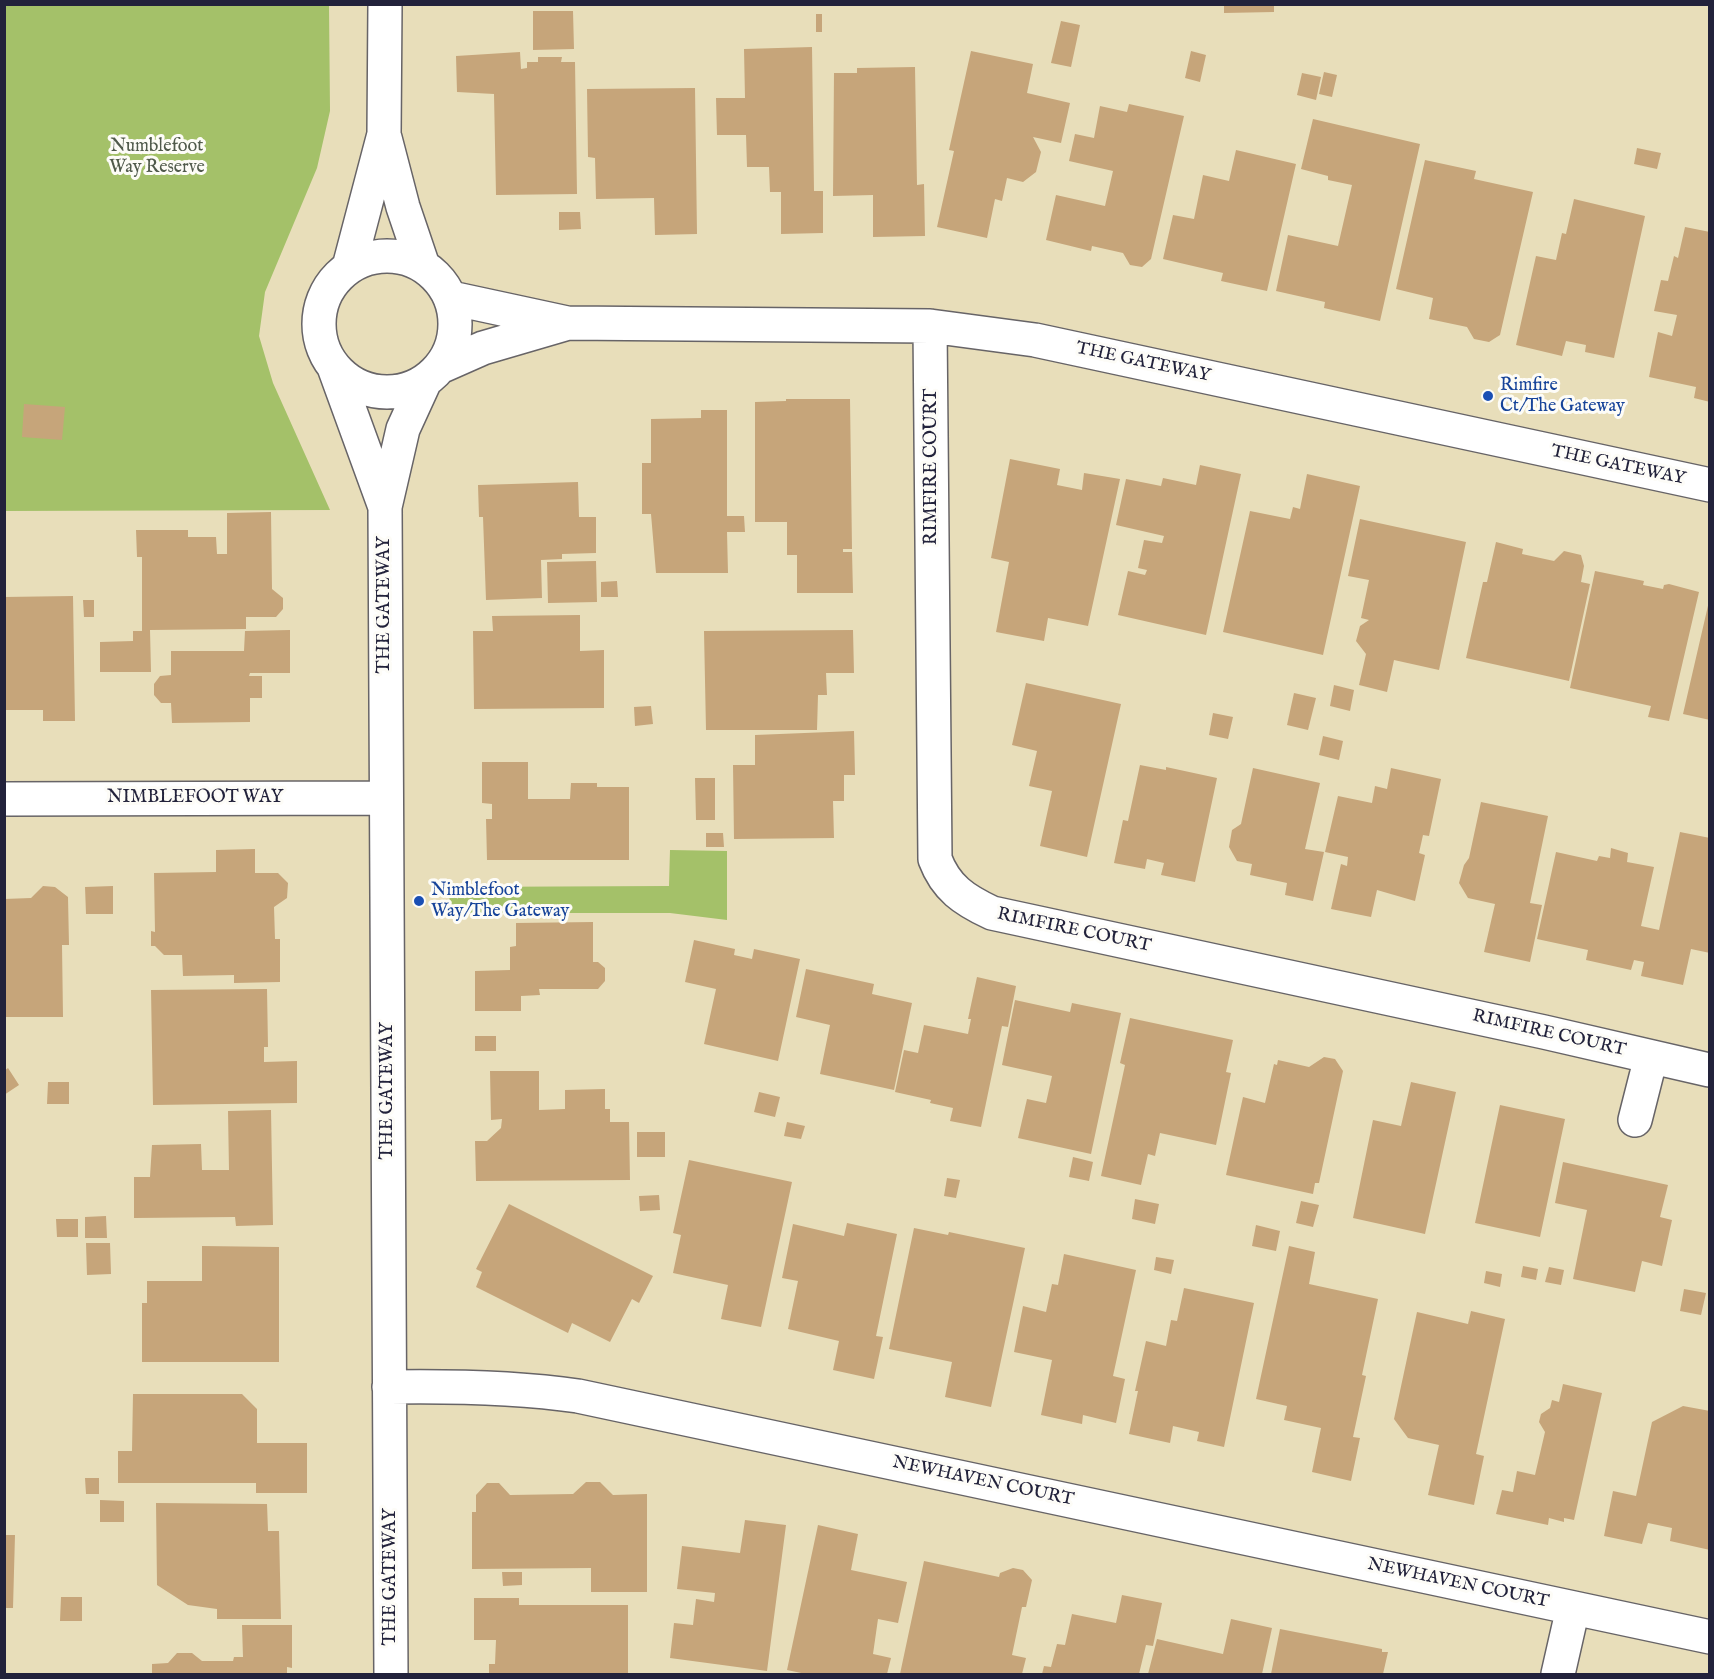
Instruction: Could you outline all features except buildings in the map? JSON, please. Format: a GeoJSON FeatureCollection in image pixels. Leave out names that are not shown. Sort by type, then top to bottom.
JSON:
{"type":"FeatureCollection","features":[{"type":"Feature","properties":{"kind":"street"},"geometry":{"type":"LineString","coordinates":[[350,267],[384,134],[385,4]]}},
{"type":"Feature","properties":{"kind":"street"},"geometry":{"type":"LineString","coordinates":[[384,134],[403,207],[423,266]]}},
{"type":"Feature","properties":{"kind":"street"},"geometry":{"type":"LineString","coordinates":[[386,256],[405,258],[423,266],[439,280],[451,298],[455,316],[450,351],[432,374],[406,390],[387,393],[367,389],[349,381],[334,367],[323,347],[319,325],[322,303],[333,283],[350,267],[367,259],[386,256]]}},
{"type":"Feature","properties":{"kind":"street","name":"THE GATEWAY"},"geometry":{"type":"LineString","coordinates":[[451,298],[567,323],[930,326],[1035,340],[1710,485]]}},
{"type":"Feature","properties":{"kind":"street","name":"THE GATEWAY"},"geometry":{"type":"LineString","coordinates":[[391,1674],[385,507],[403,429],[432,374],[483,348],[567,323]]}},
{"type":"Feature","properties":{"kind":"street","name":"RIMFIRE COURT"},"geometry":{"type":"LineString","coordinates":[[930,326],[935,860],[952,890],[969,903],[992,913],[1708,1070]]}},
{"type":"Feature","properties":{"kind":"street","name":"THE GATEWAY"},"geometry":{"type":"LineString","coordinates":[[334,367],[385,507]]}},
{"type":"Feature","properties":{"kind":"street","name":"NIMBLEFOOT WAY"},"geometry":{"type":"LineString","coordinates":[[4,799],[386,798]]}},
{"type":"Feature","properties":{"kind":"street","name":"RIMFIRE COURT"},"geometry":{"type":"LineString","coordinates":[[1635,1120],[1651,1057]]}},
{"type":"Feature","properties":{"kind":"street","name":"NEWHAVEN COURT"},"geometry":{"type":"LineString","coordinates":[[389,1387],[474,1386],[525,1389],[578,1396],[1710,1637]]}},
{"type":"Feature","properties":{"kind":"street","name":"NEWHAVEN COURT"},"geometry":{"type":"LineString","coordinates":[[1558,1674],[1573,1608]]}},
{"type":"Feature","properties":{"kind":"green space","name":"Numblefoot Way Reserve"},"geometry":{"type":"Polygon","coordinates":[[[4,5],[329,5],[330,111],[317,168],[265,292],[259,336],[273,383],[330,510],[5,511],[4,5]]]}},
{"type":"Feature","properties":{"kind":"green space"},"geometry":{"type":"Polygon","coordinates":[[[670,850],[727,851],[727,920],[670,913],[450,913],[449,887],[669,886],[670,850]]]}},
{"type":"Feature","properties":{"kind":"place","name":"Rimfire Ct/The Gateway"},"geometry":{"type":"Point","coordinates":[1488,396]}},
{"type":"Feature","properties":{"kind":"place","name":"Nimblefoot Way/The Gateway"},"geometry":{"type":"Point","coordinates":[419,901]}}]}
